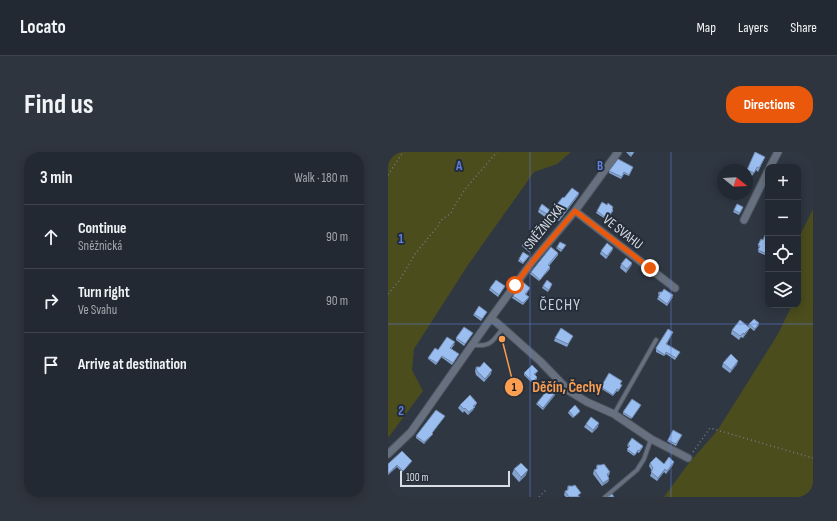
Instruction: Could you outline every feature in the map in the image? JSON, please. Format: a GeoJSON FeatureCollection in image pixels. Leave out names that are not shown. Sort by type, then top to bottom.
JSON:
{"type":"FeatureCollection","features":[{"type":"Feature","properties":{"kind":"street","name":"SNĚŽNICKÁ"},"geometry":{"type":"LineString","coordinates":[[388,454],[412,432],[490,318],[532,262],[575,211],[618,152]]}},
{"type":"Feature","properties":{"kind":"street"},"geometry":{"type":"LineString","coordinates":[[772,164],[778,152]]}},
{"type":"Feature","properties":{"kind":"street"},"geometry":{"type":"LineString","coordinates":[[744,220],[765,177]]}},
{"type":"Feature","properties":{"kind":"street","name":"VE SVAHU"},"geometry":{"type":"LineString","coordinates":[[575,211],[675,288]]}},
{"type":"Feature","properties":{"kind":"street"},"geometry":{"type":"LineString","coordinates":[[490,318],[540,361],[569,391],[587,402],[614,414],[651,439],[688,458]]}},
{"type":"Feature","properties":{"kind":"lane"},"geometry":{"type":"LineString","coordinates":[[472,344],[482,346],[490,344],[503,328]]}},
{"type":"Feature","properties":{"kind":"lane"},"geometry":{"type":"LineString","coordinates":[[614,414],[656,340]]}},
{"type":"Feature","properties":{"kind":"lane"},"geometry":{"type":"LineString","coordinates":[[604,497],[637,470],[644,459],[651,439]]}},
{"type":"Feature","properties":{"kind":"path"},"geometry":{"type":"LineString","coordinates":[[388,175],[403,152]]}},
{"type":"Feature","properties":{"kind":"path"},"geometry":{"type":"LineString","coordinates":[[388,294],[399,281],[415,254],[438,226],[440,221],[451,212],[452,208],[466,188],[497,152]]}},
{"type":"Feature","properties":{"kind":"path"},"geometry":{"type":"LineString","coordinates":[[688,458],[710,428],[813,458]]}},
{"type":"Feature","properties":{"kind":"path"},"geometry":{"type":"LineString","coordinates":[[539,497],[547,489]]}},
{"type":"Feature","properties":{"kind":"shaded area"},"geometry":{"type":"Polygon","coordinates":[[[388,152],[571,152],[557,164],[534,172],[468,265],[414,349],[412,370],[423,391],[388,438],[388,152]]]}},
{"type":"Feature","properties":{"kind":"shaded area"},"geometry":{"type":"Polygon","coordinates":[[[813,209],[813,497],[664,497],[688,464],[717,431],[778,334],[791,308],[801,308],[801,233],[813,209]]]}},
{"type":"Feature","properties":{"kind":"building"},"geometry":{"type":"Polygon","coordinates":[[[755,152],[765,157],[759,168],[757,167],[754,173],[753,164],[750,164],[755,152]]]}},
{"type":"Feature","properties":{"kind":"building"},"geometry":{"type":"Polygon","coordinates":[[[618,159],[633,167],[629,175],[624,172],[622,177],[609,171],[618,159]]]}},
{"type":"Feature","properties":{"kind":"building"},"geometry":{"type":"Polygon","coordinates":[[[572,188],[579,193],[560,218],[557,216],[546,230],[539,224],[547,214],[539,209],[542,204],[551,211],[572,188]]]}},
{"type":"Feature","properties":{"kind":"building"},"geometry":{"type":"Polygon","coordinates":[[[602,202],[607,205],[608,203],[613,207],[613,210],[607,219],[597,211],[602,202]]]}},
{"type":"Feature","properties":{"kind":"building"},"geometry":{"type":"Polygon","coordinates":[[[737,204],[743,207],[740,213],[734,210],[737,204]]]}},
{"type":"Feature","properties":{"kind":"building"},"geometry":{"type":"Polygon","coordinates":[[[765,235],[765,253],[758,250],[760,246],[758,245],[761,239],[763,240],[765,235]]]}},
{"type":"Feature","properties":{"kind":"building"},"geometry":{"type":"Polygon","coordinates":[[[528,237],[536,242],[531,249],[523,243],[528,237]]]}},
{"type":"Feature","properties":{"kind":"building"},"geometry":{"type":"Polygon","coordinates":[[[560,242],[566,245],[562,250],[557,247],[560,242]]]}},
{"type":"Feature","properties":{"kind":"building"},"geometry":{"type":"Polygon","coordinates":[[[607,243],[613,248],[607,256],[601,251],[607,243]]]}},
{"type":"Feature","properties":{"kind":"building"},"geometry":{"type":"Polygon","coordinates":[[[551,247],[558,253],[548,265],[550,267],[540,280],[531,272],[551,247]]]}},
{"type":"Feature","properties":{"kind":"building"},"geometry":{"type":"Polygon","coordinates":[[[523,252],[529,256],[523,263],[519,259],[523,252]]]}},
{"type":"Feature","properties":{"kind":"building"},"geometry":{"type":"Polygon","coordinates":[[[626,258],[632,263],[627,269],[621,264],[626,258]]]}},
{"type":"Feature","properties":{"kind":"building"},"geometry":{"type":"Polygon","coordinates":[[[496,280],[505,286],[499,295],[490,288],[496,280]]]}},
{"type":"Feature","properties":{"kind":"building"},"geometry":{"type":"Polygon","coordinates":[[[547,280],[552,284],[549,290],[543,286],[547,280]]]}},
{"type":"Feature","properties":{"kind":"building"},"geometry":{"type":"Polygon","coordinates":[[[523,282],[530,288],[525,294],[529,297],[523,303],[513,296],[523,282]]]}},
{"type":"Feature","properties":{"kind":"building"},"geometry":{"type":"Polygon","coordinates":[[[664,289],[673,295],[667,304],[658,297],[660,294],[659,292],[662,292],[664,289]]]}},
{"type":"Feature","properties":{"kind":"building"},"geometry":{"type":"Polygon","coordinates":[[[479,306],[487,312],[482,319],[474,314],[479,306]]]}},
{"type":"Feature","properties":{"kind":"building"},"geometry":{"type":"Polygon","coordinates":[[[754,319],[759,323],[755,329],[749,324],[754,319]]]}},
{"type":"Feature","properties":{"kind":"building"},"geometry":{"type":"Polygon","coordinates":[[[740,320],[750,328],[740,336],[732,330],[740,320]]]}},
{"type":"Feature","properties":{"kind":"building"},"geometry":{"type":"Polygon","coordinates":[[[464,327],[473,333],[465,344],[456,338],[464,327]]]}},
{"type":"Feature","properties":{"kind":"building"},"geometry":{"type":"Polygon","coordinates":[[[561,328],[573,336],[568,344],[555,338],[561,328]]]}},
{"type":"Feature","properties":{"kind":"building"},"geometry":{"type":"Polygon","coordinates":[[[668,329],[673,332],[666,344],[680,352],[676,358],[666,352],[665,355],[656,348],[668,329]]]}},
{"type":"Feature","properties":{"kind":"building"},"geometry":{"type":"Polygon","coordinates":[[[447,337],[455,342],[450,348],[459,354],[453,363],[442,356],[437,363],[428,358],[435,348],[438,350],[447,337]]]}},
{"type":"Feature","properties":{"kind":"building"},"geometry":{"type":"Polygon","coordinates":[[[731,354],[738,361],[731,370],[723,363],[731,354]]]}},
{"type":"Feature","properties":{"kind":"building"},"geometry":{"type":"Polygon","coordinates":[[[484,362],[492,370],[485,379],[477,371],[476,367],[480,367],[484,362]]]}},
{"type":"Feature","properties":{"kind":"building"},"geometry":{"type":"Polygon","coordinates":[[[532,365],[538,371],[534,374],[537,377],[533,382],[524,373],[532,365]]]}},
{"type":"Feature","properties":{"kind":"building"},"geometry":{"type":"Polygon","coordinates":[[[609,373],[622,381],[620,384],[622,385],[619,390],[617,389],[613,395],[601,387],[609,373]]]}},
{"type":"Feature","properties":{"kind":"building"},"geometry":{"type":"Polygon","coordinates":[[[549,388],[555,393],[543,408],[537,403],[549,388]]]}},
{"type":"Feature","properties":{"kind":"building"},"geometry":{"type":"Polygon","coordinates":[[[470,395],[477,403],[469,412],[460,405],[470,395]]]}},
{"type":"Feature","properties":{"kind":"building"},"geometry":{"type":"Polygon","coordinates":[[[632,399],[641,405],[632,418],[623,412],[632,399]]]}},
{"type":"Feature","properties":{"kind":"building"},"geometry":{"type":"Polygon","coordinates":[[[575,405],[580,411],[574,417],[569,411],[575,405]]]}},
{"type":"Feature","properties":{"kind":"building"},"geometry":{"type":"Polygon","coordinates":[[[436,410],[445,416],[432,433],[433,434],[424,442],[416,436],[436,410]]]}},
{"type":"Feature","properties":{"kind":"building"},"geometry":{"type":"Polygon","coordinates":[[[591,417],[599,423],[593,430],[586,424],[591,417]]]}},
{"type":"Feature","properties":{"kind":"building"},"geometry":{"type":"Polygon","coordinates":[[[673,430],[682,435],[676,444],[668,440],[673,430]]]}},
{"type":"Feature","properties":{"kind":"building"},"geometry":{"type":"Polygon","coordinates":[[[632,438],[643,446],[635,455],[627,449],[630,446],[628,444],[632,438]]]}},
{"type":"Feature","properties":{"kind":"building"},"geometry":{"type":"Polygon","coordinates":[[[402,451],[412,461],[403,471],[397,465],[388,474],[388,464],[402,451]]]}},
{"type":"Feature","properties":{"kind":"building"},"geometry":{"type":"Polygon","coordinates":[[[656,457],[664,464],[669,457],[674,462],[667,471],[665,469],[658,478],[651,472],[653,468],[650,463],[656,457]]]}},
{"type":"Feature","properties":{"kind":"building"},"geometry":{"type":"Polygon","coordinates":[[[521,463],[528,470],[521,477],[514,469],[521,463]]]}},
{"type":"Feature","properties":{"kind":"building"},"geometry":{"type":"Polygon","coordinates":[[[604,464],[610,472],[607,474],[609,479],[603,483],[594,470],[597,469],[597,465],[604,464]]]}},
{"type":"Feature","properties":{"kind":"building"},"geometry":{"type":"Polygon","coordinates":[[[575,485],[581,493],[578,495],[579,497],[569,497],[565,491],[568,490],[568,486],[575,485]]]}},
{"type":"Feature","properties":{"kind":"place","name":"Děčín, Čechy"},"geometry":{"type":"Point","coordinates":[502,339]}},
{"type":"Feature","properties":{"kind":"district","name":"ČECHY"},"geometry":{"type":"Point","coordinates":[560,305]}},
{"type":"Feature","properties":{"kind":"route"},"geometry":{"type":"LineString","coordinates":[[515,285],[532,262],[575,211],[650,268]]}}]}
